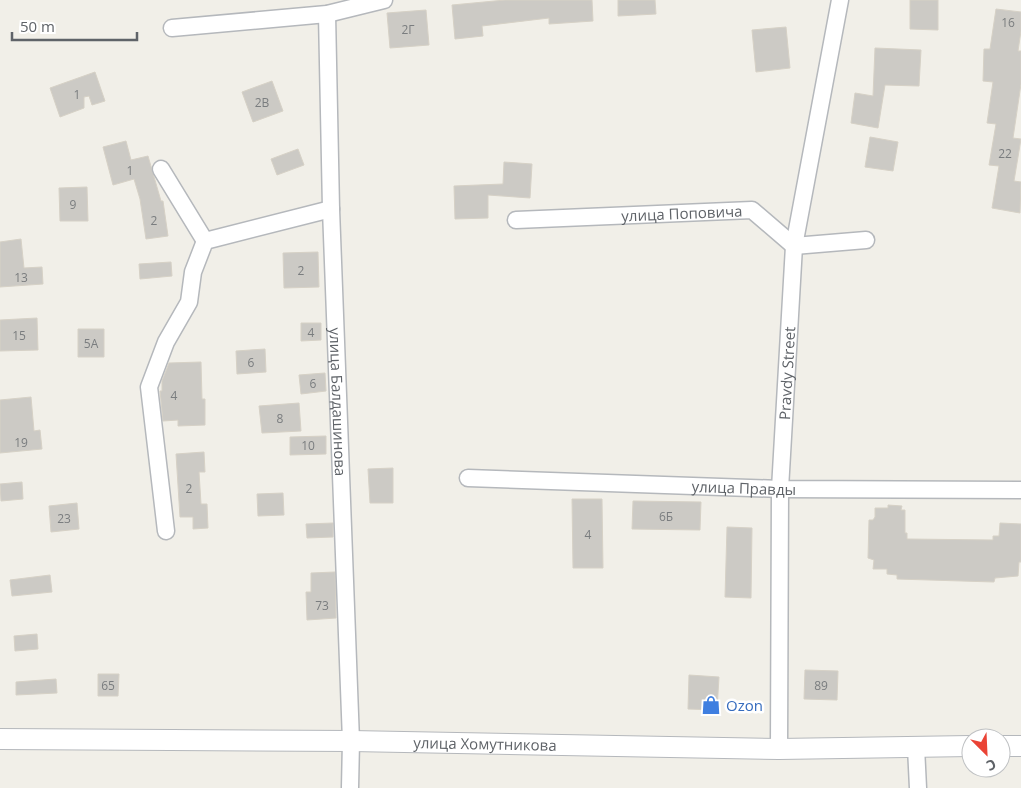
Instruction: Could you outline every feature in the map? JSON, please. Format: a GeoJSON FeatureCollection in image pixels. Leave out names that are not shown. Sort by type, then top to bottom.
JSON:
{"type":"FeatureCollection","features":[{"type":"Feature","properties":{"kind":"street"},"geometry":{"type":"LineString","coordinates":[[172,28],[327,14],[384,0]]}},
{"type":"Feature","properties":{"kind":"street","name":"Pravdy Street"},"geometry":{"type":"LineString","coordinates":[[779,749],[780,489],[794,246],[840,0]]}},
{"type":"Feature","properties":{"kind":"street","name":"улица Балдашинова"},"geometry":{"type":"LineString","coordinates":[[327,14],[331,209],[351,741],[350,788]]}},
{"type":"Feature","properties":{"kind":"street"},"geometry":{"type":"LineString","coordinates":[[161,169],[205,242]]}},
{"type":"Feature","properties":{"kind":"street"},"geometry":{"type":"LineString","coordinates":[[205,242],[331,209]]}},
{"type":"Feature","properties":{"kind":"street","name":"улица Поповича"},"geometry":{"type":"LineString","coordinates":[[516,220],[752,210],[794,246]]}},
{"type":"Feature","properties":{"kind":"street"},"geometry":{"type":"LineString","coordinates":[[794,246],[866,240]]}},
{"type":"Feature","properties":{"kind":"street"},"geometry":{"type":"LineString","coordinates":[[166,531],[149,387],[166,342],[189,302],[193,272],[205,242]]}},
{"type":"Feature","properties":{"kind":"street","name":"улица Правды"},"geometry":{"type":"LineString","coordinates":[[468,478],[780,489],[1021,490]]}},
{"type":"Feature","properties":{"kind":"street","name":"улица Хомутникова"},"geometry":{"type":"LineString","coordinates":[[0,739],[351,741],[779,749],[961,746]]}},
{"type":"Feature","properties":{"kind":"street"},"geometry":{"type":"LineString","coordinates":[[916,747],[918,788]]}},
{"type":"Feature","properties":{"kind":"building"},"geometry":{"type":"Polygon","coordinates":[[[505,0],[592,0],[593,21],[549,24],[549,18],[482,26],[483,36],[455,39],[452,5],[505,0]]]}},
{"type":"Feature","properties":{"kind":"building"},"geometry":{"type":"Polygon","coordinates":[[[618,0],[655,0],[656,14],[618,16],[618,0]]]}},
{"type":"Feature","properties":{"kind":"building"},"geometry":{"type":"Polygon","coordinates":[[[910,0],[938,0],[938,30],[910,29],[910,0]]]}},
{"type":"Feature","properties":{"kind":"building"},"geometry":{"type":"Polygon","coordinates":[[[996,9],[1021,12],[1018,51],[1021,51],[1021,84],[1013,138],[1021,139],[1014,181],[1021,182],[1020,213],[992,208],[999,166],[989,165],[996,124],[987,123],[993,82],[983,81],[984,49],[990,49],[996,9]]]}},
{"type":"Feature","properties":{"kind":"building"},"geometry":{"type":"Polygon","coordinates":[[[426,10],[429,45],[390,48],[387,13],[426,10]]]}},
{"type":"Feature","properties":{"kind":"building"},"geometry":{"type":"Polygon","coordinates":[[[786,27],[790,68],[756,72],[752,30],[786,27]]]}},
{"type":"Feature","properties":{"kind":"building"},"geometry":{"type":"Polygon","coordinates":[[[875,48],[921,50],[919,86],[885,85],[878,128],[851,123],[855,93],[873,96],[875,48]]]}},
{"type":"Feature","properties":{"kind":"building"},"geometry":{"type":"Polygon","coordinates":[[[95,72],[105,101],[92,105],[89,96],[84,97],[84,108],[60,117],[50,88],[95,72]]]}},
{"type":"Feature","properties":{"kind":"building"},"geometry":{"type":"Polygon","coordinates":[[[272,81],[283,111],[253,122],[242,92],[272,81]]]}},
{"type":"Feature","properties":{"kind":"building"},"geometry":{"type":"Polygon","coordinates":[[[870,137],[898,142],[893,171],[865,167],[870,137]]]}},
{"type":"Feature","properties":{"kind":"building"},"geometry":{"type":"Polygon","coordinates":[[[126,141],[131,160],[148,156],[161,201],[163,201],[168,236],[146,239],[140,199],[134,179],[113,185],[103,147],[126,141]]]}},
{"type":"Feature","properties":{"kind":"building"},"geometry":{"type":"Polygon","coordinates":[[[298,149],[304,165],[277,175],[271,159],[298,149]]]}},
{"type":"Feature","properties":{"kind":"building"},"geometry":{"type":"Polygon","coordinates":[[[504,162],[532,164],[530,198],[488,195],[488,218],[455,219],[454,186],[503,184],[504,162]]]}},
{"type":"Feature","properties":{"kind":"building"},"geometry":{"type":"Polygon","coordinates":[[[87,187],[88,221],[60,221],[59,188],[87,187]]]}},
{"type":"Feature","properties":{"kind":"building"},"geometry":{"type":"Polygon","coordinates":[[[21,239],[24,268],[42,267],[43,284],[0,287],[0,242],[21,239]]]}},
{"type":"Feature","properties":{"kind":"building"},"geometry":{"type":"Polygon","coordinates":[[[318,252],[319,287],[284,288],[283,253],[318,252]]]}},
{"type":"Feature","properties":{"kind":"building"},"geometry":{"type":"Polygon","coordinates":[[[171,262],[172,276],[140,279],[139,264],[171,262]]]}},
{"type":"Feature","properties":{"kind":"building"},"geometry":{"type":"Polygon","coordinates":[[[37,318],[38,350],[0,351],[0,320],[37,318]]]}},
{"type":"Feature","properties":{"kind":"building"},"geometry":{"type":"Polygon","coordinates":[[[301,323],[321,323],[321,340],[301,341],[301,323]]]}},
{"type":"Feature","properties":{"kind":"building"},"geometry":{"type":"Polygon","coordinates":[[[78,329],[104,329],[104,357],[78,357],[78,329]]]}},
{"type":"Feature","properties":{"kind":"building"},"geometry":{"type":"Polygon","coordinates":[[[265,349],[266,372],[237,374],[236,351],[265,349]]]}},
{"type":"Feature","properties":{"kind":"building"},"geometry":{"type":"Polygon","coordinates":[[[201,362],[202,399],[205,399],[205,425],[178,426],[178,420],[163,421],[160,391],[162,391],[162,381],[169,363],[201,362]]]}},
{"type":"Feature","properties":{"kind":"building"},"geometry":{"type":"Polygon","coordinates":[[[325,373],[326,391],[301,394],[299,375],[325,373]]]}},
{"type":"Feature","properties":{"kind":"building"},"geometry":{"type":"Polygon","coordinates":[[[31,397],[34,431],[40,430],[42,449],[0,453],[0,400],[31,397]]]}},
{"type":"Feature","properties":{"kind":"building"},"geometry":{"type":"Polygon","coordinates":[[[299,403],[301,431],[262,433],[259,406],[299,403]]]}},
{"type":"Feature","properties":{"kind":"building"},"geometry":{"type":"Polygon","coordinates":[[[326,436],[326,454],[290,455],[290,437],[326,436]]]}},
{"type":"Feature","properties":{"kind":"building"},"geometry":{"type":"Polygon","coordinates":[[[204,452],[205,472],[199,472],[201,504],[207,504],[208,528],[193,529],[193,517],[180,517],[176,454],[204,452]]]}},
{"type":"Feature","properties":{"kind":"building"},"geometry":{"type":"Polygon","coordinates":[[[393,468],[393,503],[370,503],[368,469],[393,468]]]}},
{"type":"Feature","properties":{"kind":"building"},"geometry":{"type":"Polygon","coordinates":[[[22,482],[23,499],[1,501],[0,484],[22,482]]]}},
{"type":"Feature","properties":{"kind":"building"},"geometry":{"type":"Polygon","coordinates":[[[283,493],[284,515],[258,516],[257,494],[283,493]]]}},
{"type":"Feature","properties":{"kind":"building"},"geometry":{"type":"Polygon","coordinates":[[[572,499],[602,499],[603,568],[573,568],[572,499]]]}},
{"type":"Feature","properties":{"kind":"building"},"geometry":{"type":"Polygon","coordinates":[[[633,501],[701,502],[700,530],[632,529],[633,501]]]}},
{"type":"Feature","properties":{"kind":"building"},"geometry":{"type":"Polygon","coordinates":[[[77,503],[79,529],[51,532],[49,506],[77,503]]]}},
{"type":"Feature","properties":{"kind":"building"},"geometry":{"type":"Polygon","coordinates":[[[888,505],[902,506],[901,510],[905,510],[905,533],[907,533],[907,539],[993,540],[993,536],[999,536],[1000,523],[1021,524],[1021,562],[1019,562],[1018,576],[995,578],[994,582],[897,579],[897,575],[887,574],[887,569],[873,569],[874,560],[868,558],[869,520],[873,520],[875,517],[875,508],[888,508],[888,505]]]}},
{"type":"Feature","properties":{"kind":"building"},"geometry":{"type":"Polygon","coordinates":[[[333,523],[333,537],[307,538],[306,524],[333,523]]]}},
{"type":"Feature","properties":{"kind":"building"},"geometry":{"type":"Polygon","coordinates":[[[727,527],[752,528],[751,598],[725,597],[727,527]]]}},
{"type":"Feature","properties":{"kind":"building"},"geometry":{"type":"Polygon","coordinates":[[[335,572],[336,618],[307,620],[306,592],[311,592],[311,573],[335,572]]]}},
{"type":"Feature","properties":{"kind":"building"},"geometry":{"type":"Polygon","coordinates":[[[50,575],[52,592],[12,596],[10,580],[50,575]]]}},
{"type":"Feature","properties":{"kind":"building"},"geometry":{"type":"Polygon","coordinates":[[[37,634],[38,649],[15,651],[14,636],[37,634]]]}},
{"type":"Feature","properties":{"kind":"building"},"geometry":{"type":"Polygon","coordinates":[[[805,670],[838,671],[837,700],[804,699],[805,670]]]}},
{"type":"Feature","properties":{"kind":"building"},"geometry":{"type":"Polygon","coordinates":[[[98,674],[119,674],[118,696],[98,696],[98,674]]]}},
{"type":"Feature","properties":{"kind":"building"},"geometry":{"type":"Polygon","coordinates":[[[689,675],[719,677],[717,710],[688,709],[689,675]]]}},
{"type":"Feature","properties":{"kind":"building"},"geometry":{"type":"Polygon","coordinates":[[[56,679],[57,693],[16,695],[16,682],[56,679]]]}},
{"type":"Feature","properties":{"kind":"place","name":"Ozon"},"geometry":{"type":"Point","coordinates":[711,705]}}]}
